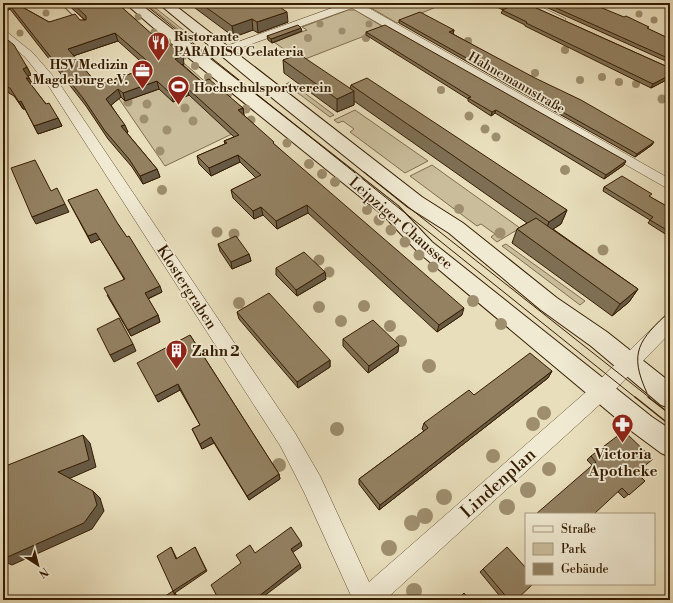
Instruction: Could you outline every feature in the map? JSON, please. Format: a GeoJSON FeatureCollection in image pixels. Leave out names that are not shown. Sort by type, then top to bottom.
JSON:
{"type":"FeatureCollection","features":[{"type":"Feature","properties":{"kind":"main road","name":"Leipziger Chaussee"},"geometry":{"type":"LineString","coordinates":[[131,3],[391,211],[426,247],[601,391],[670,444]]}},
{"type":"Feature","properties":{"kind":"main road","name":"Leipziger Chaussee"},"geometry":{"type":"LineString","coordinates":[[164,3],[288,103],[415,202],[456,228],[549,304],[599,339],[670,397]]}},
{"type":"Feature","properties":{"kind":"street"},"geometry":{"type":"LineString","coordinates":[[200,59],[353,3]]}},
{"type":"Feature","properties":{"kind":"street","name":"Hahnemannstraße"},"geometry":{"type":"LineString","coordinates":[[353,3],[670,185]]}},
{"type":"Feature","properties":{"kind":"street"},"geometry":{"type":"LineString","coordinates":[[525,3],[568,23]]}},
{"type":"Feature","properties":{"kind":"street","name":"Klostergraben"},"geometry":{"type":"LineString","coordinates":[[3,34],[29,55],[55,86],[288,440],[312,484],[366,600]]}},
{"type":"Feature","properties":{"kind":"street","name":"Lindenplan"},"geometry":{"type":"LineString","coordinates":[[366,600],[601,391],[670,322]]}},
{"type":"Feature","properties":{"kind":"lane"},"geometry":{"type":"LineString","coordinates":[[63,3],[86,26]]}},
{"type":"Feature","properties":{"kind":"green space"},"geometry":{"type":"Polygon","coordinates":[[[149,3],[196,40],[193,41],[146,4],[149,3]]]}},
{"type":"Feature","properties":{"kind":"green space"},"geometry":{"type":"Polygon","coordinates":[[[368,3],[446,3],[397,23],[366,5],[368,3]]]}},
{"type":"Feature","properties":{"kind":"green space"},"geometry":{"type":"Polygon","coordinates":[[[348,10],[355,10],[385,28],[300,61],[274,42],[307,30],[302,27],[348,10]]]}},
{"type":"Feature","properties":{"kind":"green space","name":"Hochschulsportverein"},"geometry":{"type":"Polygon","coordinates":[[[185,64],[253,124],[165,166],[113,90],[185,64]]]}},
{"type":"Feature","properties":{"kind":"green space"},"geometry":{"type":"Polygon","coordinates":[[[290,82],[334,115],[330,117],[286,84],[290,82]]]}},
{"type":"Feature","properties":{"kind":"green space"},"geometry":{"type":"Polygon","coordinates":[[[355,110],[428,161],[405,173],[350,132],[354,129],[343,121],[338,123],[334,120],[355,110]]]}},
{"type":"Feature","properties":{"kind":"green space"},"geometry":{"type":"Polygon","coordinates":[[[432,165],[520,228],[497,242],[491,237],[495,234],[481,224],[477,226],[410,176],[432,165]]]}},
{"type":"Feature","properties":{"kind":"green space"},"geometry":{"type":"Polygon","coordinates":[[[506,244],[585,301],[580,305],[502,246],[506,244]]]}},
{"type":"Feature","properties":{"kind":"building"},"geometry":{"type":"Polygon","coordinates":[[[8,3],[15,3],[49,22],[75,14],[80,20],[86,20],[86,16],[72,3],[117,3],[163,44],[167,42],[183,56],[175,59],[202,82],[209,79],[243,108],[238,110],[274,142],[273,143],[464,308],[439,325],[307,205],[276,221],[261,207],[253,211],[231,190],[261,175],[238,155],[209,168],[197,156],[227,143],[224,141],[239,135],[187,88],[171,94],[157,81],[123,93],[118,89],[106,99],[125,125],[121,126],[157,169],[140,176],[129,159],[105,131],[83,98],[8,3]],[[115,33],[68,49],[98,85],[153,66],[115,33]]]}},
{"type":"Feature","properties":{"kind":"building"},"geometry":{"type":"Polygon","coordinates":[[[200,3],[249,3],[253,6],[261,3],[274,3],[287,12],[257,22],[252,19],[232,26],[200,3]]]}},
{"type":"Feature","properties":{"kind":"building"},"geometry":{"type":"Polygon","coordinates":[[[497,3],[525,3],[670,68],[670,75],[653,84],[526,23],[527,22],[502,10],[507,8],[497,3]]]}},
{"type":"Feature","properties":{"kind":"building"},"geometry":{"type":"Polygon","coordinates":[[[545,3],[590,3],[624,17],[626,16],[670,39],[670,59],[545,3]]]}},
{"type":"Feature","properties":{"kind":"building"},"geometry":{"type":"Polygon","coordinates":[[[420,12],[454,30],[449,32],[535,78],[581,100],[654,142],[637,154],[399,20],[420,12]]]}},
{"type":"Feature","properties":{"kind":"building"},"geometry":{"type":"Polygon","coordinates":[[[298,25],[301,28],[271,39],[267,36],[298,25]]]}},
{"type":"Feature","properties":{"kind":"building"},"geometry":{"type":"Polygon","coordinates":[[[385,25],[626,161],[606,175],[496,110],[492,112],[468,98],[471,97],[366,32],[385,25]]]}},
{"type":"Feature","properties":{"kind":"building"},"geometry":{"type":"Polygon","coordinates":[[[3,36],[14,45],[27,67],[23,69],[29,78],[26,78],[46,104],[49,103],[58,118],[34,126],[21,101],[19,102],[10,88],[5,86],[3,83],[3,36]]]}},
{"type":"Feature","properties":{"kind":"building"},"geometry":{"type":"Polygon","coordinates":[[[299,54],[354,91],[337,99],[283,60],[299,54]]]}},
{"type":"Feature","properties":{"kind":"building"},"geometry":{"type":"Polygon","coordinates":[[[367,78],[567,210],[549,222],[351,85],[367,78]]]}},
{"type":"Feature","properties":{"kind":"building"},"geometry":{"type":"Polygon","coordinates":[[[35,160],[51,191],[57,188],[65,204],[32,217],[11,168],[35,160]]]}},
{"type":"Feature","properties":{"kind":"building"},"geometry":{"type":"Polygon","coordinates":[[[622,176],[652,194],[649,196],[670,208],[670,232],[650,220],[653,217],[604,187],[622,176]]]}},
{"type":"Feature","properties":{"kind":"building"},"geometry":{"type":"Polygon","coordinates":[[[97,189],[118,224],[127,237],[129,236],[160,286],[145,293],[158,315],[128,330],[104,288],[125,279],[96,233],[88,236],[68,200],[97,189]]]}},
{"type":"Feature","properties":{"kind":"building"},"geometry":{"type":"Polygon","coordinates":[[[536,218],[638,289],[620,304],[517,229],[536,218]]]}},
{"type":"Feature","properties":{"kind":"building"},"geometry":{"type":"Polygon","coordinates":[[[236,236],[249,254],[231,262],[218,244],[236,236]]]}},
{"type":"Feature","properties":{"kind":"building"},"geometry":{"type":"Polygon","coordinates":[[[304,252],[325,272],[296,290],[276,268],[304,252]]]}},
{"type":"Feature","properties":{"kind":"building"},"geometry":{"type":"Polygon","coordinates":[[[269,293],[330,360],[297,382],[237,312],[269,293]]]}},
{"type":"Feature","properties":{"kind":"building"},"geometry":{"type":"Polygon","coordinates":[[[119,318],[133,344],[110,355],[97,329],[119,318]]]}},
{"type":"Feature","properties":{"kind":"building"},"geometry":{"type":"Polygon","coordinates":[[[373,320],[399,345],[369,366],[343,339],[373,320]]]}},
{"type":"Feature","properties":{"kind":"building"},"geometry":{"type":"Polygon","coordinates":[[[190,335],[279,474],[247,496],[211,437],[200,444],[192,429],[200,425],[178,384],[155,396],[137,363],[190,335]]]}},
{"type":"Feature","properties":{"kind":"building"},"geometry":{"type":"Polygon","coordinates":[[[530,353],[552,371],[380,505],[359,479],[428,428],[424,423],[469,390],[474,395],[530,353]]]}},
{"type":"Feature","properties":{"kind":"building"},"geometry":{"type":"Polygon","coordinates":[[[624,431],[653,459],[636,473],[645,481],[629,495],[622,488],[595,513],[537,513],[596,462],[591,456],[624,431]]]}},
{"type":"Feature","properties":{"kind":"building"},"geometry":{"type":"Polygon","coordinates":[[[83,435],[89,460],[58,472],[93,491],[97,505],[84,523],[3,559],[3,467],[83,435]]]}},
{"type":"Feature","properties":{"kind":"building"},"geometry":{"type":"Polygon","coordinates":[[[291,527],[301,542],[291,549],[300,564],[254,600],[219,600],[211,585],[241,563],[236,555],[250,545],[255,553],[291,527]]]}},
{"type":"Feature","properties":{"kind":"building"},"geometry":{"type":"Polygon","coordinates":[[[171,547],[176,559],[195,547],[206,570],[173,591],[157,556],[171,547]]]}},
{"type":"Feature","properties":{"kind":"building"},"geometry":{"type":"Polygon","coordinates":[[[507,547],[525,567],[525,585],[532,585],[516,600],[509,600],[483,569],[507,547]]]}},
{"type":"Feature","properties":{"kind":"building"},"geometry":{"type":"Polygon","coordinates":[[[173,591],[177,600],[159,600],[173,591]]]}},
{"type":"Feature","properties":{"kind":"building"},"geometry":{"type":"Polygon","coordinates":[[[464,593],[470,600],[457,600],[464,593]]]}},
{"type":"Feature","properties":{"kind":"tram line"},"geometry":{"type":"LineString","coordinates":[[143,3],[636,398]]}},
{"type":"Feature","properties":{"kind":"tram line"},"geometry":{"type":"LineString","coordinates":[[364,172],[650,398]]}},
{"type":"Feature","properties":{"kind":"tram line"},"geometry":{"type":"LineString","coordinates":[[647,393],[638,367],[640,348],[644,339],[651,330],[670,311]]}},
{"type":"Feature","properties":{"kind":"tram line"},"geometry":{"type":"LineString","coordinates":[[635,397],[670,425]]}},
{"type":"Feature","properties":{"kind":"tram line"},"geometry":{"type":"LineString","coordinates":[[648,397],[670,414]]}},
{"type":"Feature","properties":{"kind":"place","name":"Ristorante PARADISO Gelateria"},"geometry":{"type":"Point","coordinates":[158,62]}},
{"type":"Feature","properties":{"kind":"place","name":"HSV Medizin Magdeburg e.V."},"geometry":{"type":"Point","coordinates":[143,90]}},
{"type":"Feature","properties":{"kind":"place","name":"Hochschulsportverein"},"geometry":{"type":"Point","coordinates":[179,106]}},
{"type":"Feature","properties":{"kind":"place","name":"Zahn 2"},"geometry":{"type":"Point","coordinates":[176,370]}},
{"type":"Feature","properties":{"kind":"place","name":"Victoria Apotheke"},"geometry":{"type":"Point","coordinates":[623,444]}}]}
